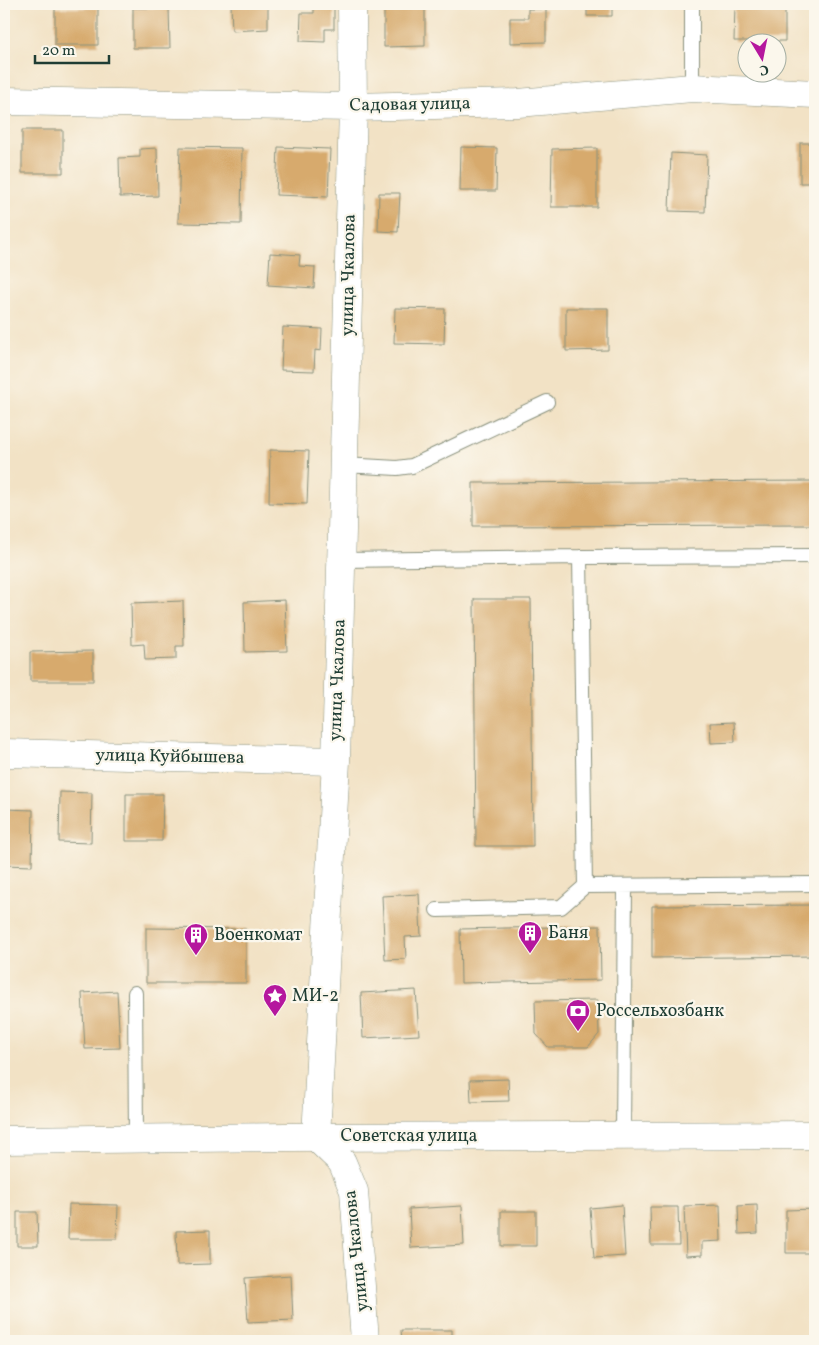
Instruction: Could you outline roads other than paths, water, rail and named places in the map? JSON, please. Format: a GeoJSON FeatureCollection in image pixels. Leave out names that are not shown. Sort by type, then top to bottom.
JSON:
{"type":"FeatureCollection","features":[{"type":"Feature","properties":{"kind":"street","name":"улица Чкалова"},"geometry":{"type":"LineString","coordinates":[[352,4],[353,107],[336,761],[316,1137],[342,1162],[354,1191],[366,1341]]}},
{"type":"Feature","properties":{"kind":"street","name":"Садовая улица"},"geometry":{"type":"LineString","coordinates":[[4,101],[353,107],[518,103],[692,88],[815,94]]}},
{"type":"Feature","properties":{"kind":"street","name":"улица Куйбышева"},"geometry":{"type":"LineString","coordinates":[[4,753],[336,761]]}},
{"type":"Feature","properties":{"kind":"street","name":"Советская улица"},"geometry":{"type":"LineString","coordinates":[[4,1140],[815,1135]]}},
{"type":"Feature","properties":{"kind":"lane"},"geometry":{"type":"LineString","coordinates":[[692,4],[692,88]]}},
{"type":"Feature","properties":{"kind":"lane"},"geometry":{"type":"LineString","coordinates":[[344,465],[396,468],[412,466],[547,402]]}},
{"type":"Feature","properties":{"kind":"lane"},"geometry":{"type":"LineString","coordinates":[[342,560],[815,556]]}},
{"type":"Feature","properties":{"kind":"lane"},"geometry":{"type":"LineString","coordinates":[[580,557],[585,886]]}},
{"type":"Feature","properties":{"kind":"lane"},"geometry":{"type":"LineString","coordinates":[[436,910],[561,907],[585,886],[815,884]]}},
{"type":"Feature","properties":{"kind":"lane"},"geometry":{"type":"LineString","coordinates":[[623,1136],[625,886]]}},
{"type":"Feature","properties":{"kind":"lane"},"geometry":{"type":"LineString","coordinates":[[135,993],[136,1138]]}},
{"type":"Feature","properties":{"kind":"place","name":"Баня"},"geometry":{"type":"Point","coordinates":[530,954]}},
{"type":"Feature","properties":{"kind":"place","name":"Военкомат"},"geometry":{"type":"Point","coordinates":[196,956]}},
{"type":"Feature","properties":{"kind":"place","name":"МИ-2"},"geometry":{"type":"Point","coordinates":[275,1017]}},
{"type":"Feature","properties":{"kind":"place","name":"Россельхозбанк"},"geometry":{"type":"Point","coordinates":[578,1032]}}]}
